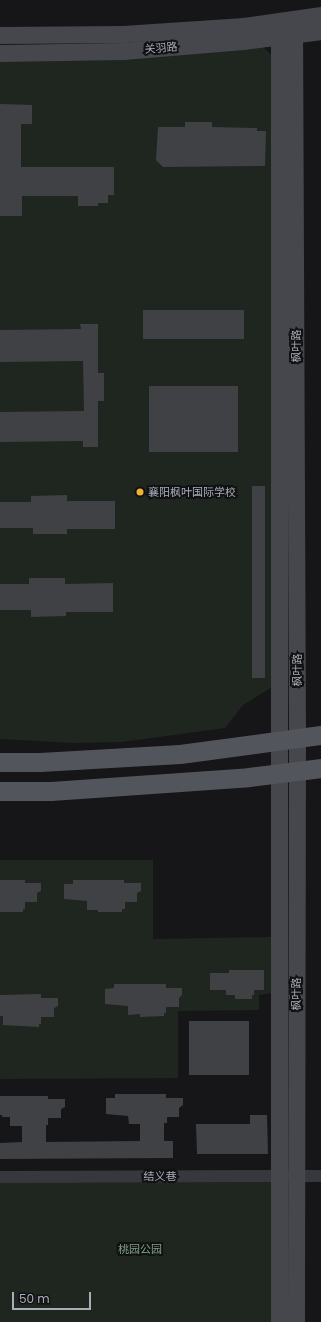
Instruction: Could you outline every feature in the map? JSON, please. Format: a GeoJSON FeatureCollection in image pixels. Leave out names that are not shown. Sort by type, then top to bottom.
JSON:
{"type":"FeatureCollection","features":[{"type":"Feature","properties":{"kind":"main road"},"geometry":{"type":"LineString","coordinates":[[0,762],[40,762],[180,754],[321,735]]}},
{"type":"Feature","properties":{"kind":"main road"},"geometry":{"type":"LineString","coordinates":[[0,791],[51,791],[249,777],[321,768]]}},
{"type":"Feature","properties":{"kind":"street","name":"关羽路"},"geometry":{"type":"LineString","coordinates":[[0,53],[123,51],[243,41],[321,15]]}},
{"type":"Feature","properties":{"kind":"street","name":"关羽路"},"geometry":{"type":"LineString","coordinates":[[0,35],[123,34],[244,26],[287,27],[321,31]]}},
{"type":"Feature","properties":{"kind":"street","name":"枫叶路"},"geometry":{"type":"LineString","coordinates":[[287,27],[288,1176],[296,1322]]}},
{"type":"Feature","properties":{"kind":"street","name":"枫叶路"},"geometry":{"type":"LineString","coordinates":[[279,1322],[288,1176]]}},
{"type":"Feature","properties":{"kind":"street","name":"结义巷"},"geometry":{"type":"LineString","coordinates":[[0,1177],[321,1176]]}},
{"type":"Feature","properties":{"kind":"green space","name":"襄阳枫叶国际学校"},"geometry":{"type":"Polygon","coordinates":[[[258,42],[280,63],[272,687],[243,705],[225,728],[122,742],[74,743],[0,739],[0,56],[258,42]]]}},
{"type":"Feature","properties":{"kind":"green space"},"geometry":{"type":"Polygon","coordinates":[[[0,860],[153,860],[153,939],[273,937],[272,993],[259,995],[259,1010],[178,1011],[178,1078],[0,1079],[0,860]]]}},
{"type":"Feature","properties":{"kind":"green space","name":"桃园公园"},"geometry":{"type":"Polygon","coordinates":[[[0,1176],[279,1176],[279,1322],[0,1322],[0,1176]]]}},
{"type":"Feature","properties":{"kind":"building"},"geometry":{"type":"Polygon","coordinates":[[[0,104],[32,105],[32,124],[21,124],[21,167],[114,167],[114,195],[108,195],[108,203],[98,203],[98,206],[78,206],[78,196],[22,196],[22,216],[0,216],[0,104]]]}},
{"type":"Feature","properties":{"kind":"building"},"geometry":{"type":"Polygon","coordinates":[[[185,122],[212,122],[212,127],[257,128],[257,131],[266,131],[265,166],[163,167],[156,160],[158,127],[185,127],[185,122]]]}},
{"type":"Feature","properties":{"kind":"building"},"geometry":{"type":"Polygon","coordinates":[[[143,310],[244,310],[244,339],[143,339],[143,310]]]}},
{"type":"Feature","properties":{"kind":"building"},"geometry":{"type":"Polygon","coordinates":[[[80,324],[98,324],[98,373],[104,373],[104,401],[98,401],[98,447],[83,447],[83,441],[0,442],[0,412],[84,411],[83,361],[0,362],[0,330],[81,329],[80,324]]]}},
{"type":"Feature","properties":{"kind":"building"},"geometry":{"type":"Polygon","coordinates":[[[149,386],[238,386],[238,452],[149,452],[149,386]]]}},
{"type":"Feature","properties":{"kind":"building"},"geometry":{"type":"Polygon","coordinates":[[[252,486],[265,486],[265,678],[252,678],[252,486]]]}},
{"type":"Feature","properties":{"kind":"building"},"geometry":{"type":"Polygon","coordinates":[[[67,495],[67,501],[115,501],[115,529],[67,529],[67,534],[33,534],[33,528],[0,528],[0,502],[31,502],[31,496],[67,495]]]}},
{"type":"Feature","properties":{"kind":"building"},"geometry":{"type":"Polygon","coordinates":[[[29,578],[65,578],[65,584],[113,583],[113,612],[66,612],[66,616],[31,617],[31,610],[0,610],[0,584],[29,584],[29,578]]]}},
{"type":"Feature","properties":{"kind":"building"},"geometry":{"type":"Polygon","coordinates":[[[0,880],[25,880],[25,883],[41,883],[41,891],[37,893],[37,902],[25,902],[25,909],[23,909],[23,912],[0,912],[0,880]]]}},
{"type":"Feature","properties":{"kind":"building"},"geometry":{"type":"Polygon","coordinates":[[[73,880],[124,880],[124,883],[141,883],[141,891],[137,893],[137,902],[125,902],[125,909],[122,909],[122,912],[98,912],[98,910],[87,910],[87,901],[64,899],[64,884],[73,884],[73,880]]]}},
{"type":"Feature","properties":{"kind":"building"},"geometry":{"type":"Polygon","coordinates":[[[229,970],[264,970],[264,990],[254,990],[252,999],[235,999],[235,995],[226,995],[226,990],[210,990],[210,973],[229,973],[229,970]]]}},
{"type":"Feature","properties":{"kind":"building"},"geometry":{"type":"Polygon","coordinates":[[[114,984],[166,984],[166,988],[182,988],[182,995],[179,998],[179,1007],[166,1007],[166,1013],[164,1013],[164,1016],[140,1017],[140,1014],[128,1015],[128,1006],[105,1004],[105,989],[114,988],[114,984]]]}},
{"type":"Feature","properties":{"kind":"building"},"geometry":{"type":"Polygon","coordinates":[[[41,994],[41,998],[58,998],[58,1006],[54,1008],[54,1017],[41,1017],[41,1024],[39,1024],[39,1027],[3,1025],[3,1016],[0,1016],[0,995],[41,994]]]}},
{"type":"Feature","properties":{"kind":"building"},"geometry":{"type":"Polygon","coordinates":[[[189,1021],[249,1021],[249,1075],[189,1075],[189,1021]]]}},
{"type":"Feature","properties":{"kind":"building"},"geometry":{"type":"Polygon","coordinates":[[[115,1094],[166,1094],[166,1098],[183,1098],[183,1105],[179,1108],[179,1117],[167,1117],[167,1123],[164,1123],[164,1141],[173,1141],[173,1158],[0,1159],[0,1143],[22,1142],[22,1126],[10,1126],[10,1117],[2,1117],[2,1115],[0,1115],[0,1096],[48,1096],[48,1099],[65,1099],[65,1107],[61,1109],[61,1118],[48,1118],[48,1125],[46,1125],[46,1142],[140,1141],[140,1124],[129,1124],[128,1116],[106,1114],[106,1098],[115,1098],[115,1094]]]}},
{"type":"Feature","properties":{"kind":"building"},"geometry":{"type":"Polygon","coordinates":[[[250,1115],[267,1115],[268,1154],[197,1154],[196,1124],[250,1124],[250,1115]]]}},
{"type":"Feature","properties":{"kind":"place","name":"襄阳枫叶国际学校"},"geometry":{"type":"Point","coordinates":[140,492]}}]}
